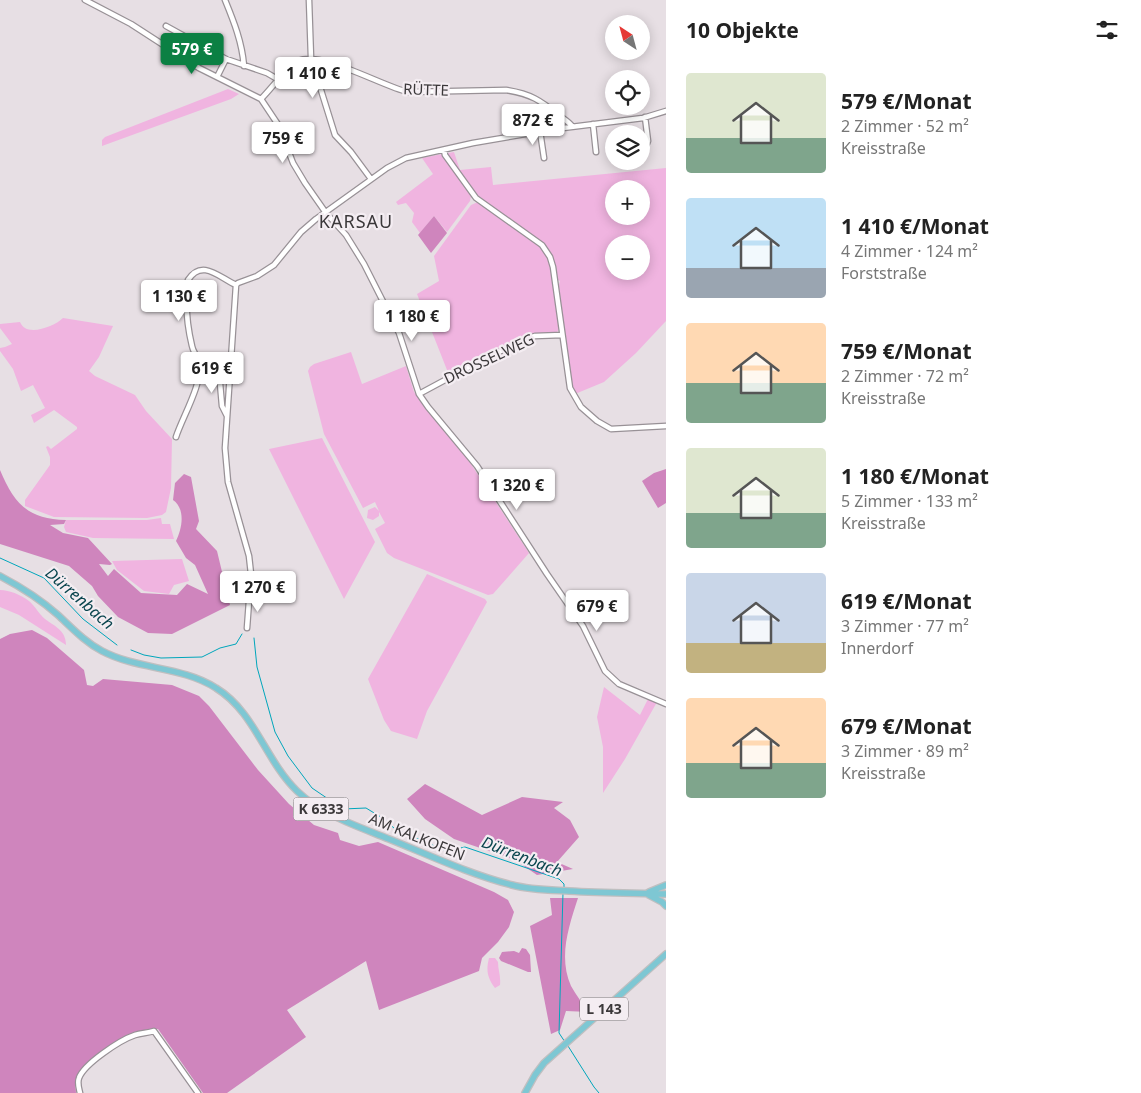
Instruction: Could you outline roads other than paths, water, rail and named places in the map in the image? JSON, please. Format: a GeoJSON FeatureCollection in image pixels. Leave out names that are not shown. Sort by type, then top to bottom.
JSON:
{"type":"FeatureCollection","features":[{"type":"Feature","properties":{"kind":"main road","name":"AM KALKOFEN"},"geometry":{"type":"LineString","coordinates":[[0,576],[38,598],[83,638],[102,651],[127,662],[185,675],[216,688],[228,696],[250,722],[270,756],[296,790],[326,812],[472,873],[513,886],[557,891],[666,894]]}},
{"type":"Feature","properties":{"kind":"main road","name":"AM KALKOFEN"},"geometry":{"type":"LineString","coordinates":[[645,893],[666,886]]}},
{"type":"Feature","properties":{"kind":"main road"},"geometry":{"type":"LineString","coordinates":[[645,893],[666,906]]}},
{"type":"Feature","properties":{"kind":"main road","name":"L 143"},"geometry":{"type":"LineString","coordinates":[[525,1093],[544,1063],[666,954]]}},
{"type":"Feature","properties":{"kind":"street"},"geometry":{"type":"LineString","coordinates":[[85,0],[131,24],[199,68],[261,99],[279,126],[293,163],[305,183],[326,213],[346,235],[387,307],[399,333],[419,394],[477,466],[537,560],[583,626],[604,671],[619,684],[666,704]]}},
{"type":"Feature","properties":{"kind":"street"},"geometry":{"type":"LineString","coordinates":[[225,0],[237,29],[244,66]]}},
{"type":"Feature","properties":{"kind":"street"},"geometry":{"type":"LineString","coordinates":[[309,0],[311,58],[335,135],[351,152],[371,179]]}},
{"type":"Feature","properties":{"kind":"street"},"geometry":{"type":"LineString","coordinates":[[166,26],[226,59],[267,73],[278,80]]}},
{"type":"Feature","properties":{"kind":"street"},"geometry":{"type":"LineString","coordinates":[[261,99],[297,62],[311,58]]}},
{"type":"Feature","properties":{"kind":"street","name":"RÜTTE"},"geometry":{"type":"LineString","coordinates":[[311,58],[353,70],[398,90],[408,92],[506,90],[522,92],[536,98],[572,126]]}},
{"type":"Feature","properties":{"kind":"street"},"geometry":{"type":"LineString","coordinates":[[217,77],[226,59]]}},
{"type":"Feature","properties":{"kind":"street"},"geometry":{"type":"LineString","coordinates":[[236,285],[257,276],[274,265],[301,232],[386,168],[406,158],[473,143],[572,126],[645,117],[666,111]]}},
{"type":"Feature","properties":{"kind":"street"},"geometry":{"type":"LineString","coordinates":[[555,129],[561,117]]}},
{"type":"Feature","properties":{"kind":"street"},"geometry":{"type":"LineString","coordinates":[[645,117],[646,125]]}},
{"type":"Feature","properties":{"kind":"street"},"geometry":{"type":"LineString","coordinates":[[593,124],[596,152]]}},
{"type":"Feature","properties":{"kind":"street"},"geometry":{"type":"LineString","coordinates":[[540,131],[544,158]]}},
{"type":"Feature","properties":{"kind":"street"},"geometry":{"type":"LineString","coordinates":[[444,150],[476,198],[542,245],[547,251],[553,267],[570,388],[581,407],[597,421],[611,429],[666,426]]}},
{"type":"Feature","properties":{"kind":"street"},"geometry":{"type":"LineString","coordinates":[[176,437],[197,384],[199,363],[192,346],[188,317],[188,280],[196,271],[202,270],[216,274],[236,285]]}},
{"type":"Feature","properties":{"kind":"street"},"geometry":{"type":"LineString","coordinates":[[236,285],[225,448],[228,482],[250,556],[251,574],[247,628]]}},
{"type":"Feature","properties":{"kind":"street","name":"DROSSELWEG"},"geometry":{"type":"LineString","coordinates":[[419,394],[526,339],[535,336],[562,334]]}},
{"type":"Feature","properties":{"kind":"street"},"geometry":{"type":"LineString","coordinates":[[199,363],[211,365],[219,372],[222,406],[228,417]]}},
{"type":"Feature","properties":{"kind":"street"},"geometry":{"type":"LineString","coordinates":[[80,1093],[77,1084],[80,1076],[90,1064],[126,1039],[154,1031],[198,1093]]}},
{"type":"Feature","properties":{"kind":"waterway","name":"Dürrenbach"},"geometry":{"type":"LineString","coordinates":[[0,558],[44,578],[83,619],[117,645]]}},
{"type":"Feature","properties":{"kind":"waterway","name":"Dürrenbach"},"geometry":{"type":"LineString","coordinates":[[131,650],[161,658],[202,657],[220,648],[236,644],[242,634]]}},
{"type":"Feature","properties":{"kind":"waterway","name":"Dürrenbach"},"geometry":{"type":"LineString","coordinates":[[254,638],[257,667],[275,732],[288,756],[312,788],[343,809],[366,808],[384,819],[395,829],[446,851],[465,847],[559,879],[564,884],[564,889]]}},
{"type":"Feature","properties":{"kind":"waterway","name":"Dürrenbach"},"geometry":{"type":"LineString","coordinates":[[563,893],[559,1033],[565,1042]]}},
{"type":"Feature","properties":{"kind":"waterway","name":"Dürrenbach"},"geometry":{"type":"LineString","coordinates":[[568,1046],[599,1093]]}},
{"type":"Feature","properties":{"kind":"district","name":"KARSAU"},"geometry":{"type":"Point","coordinates":[356,222]}}]}
